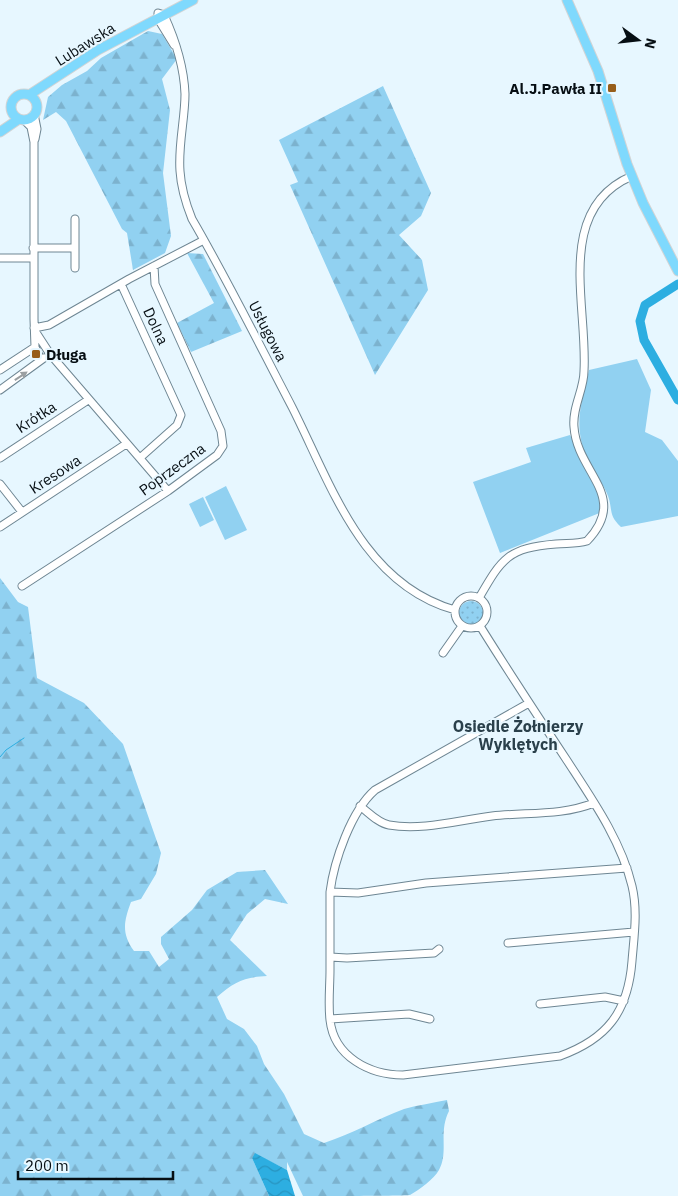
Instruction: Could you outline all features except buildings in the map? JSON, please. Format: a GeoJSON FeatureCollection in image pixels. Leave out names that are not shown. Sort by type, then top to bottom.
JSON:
{"type":"FeatureCollection","features":[{"type":"Feature","properties":{"kind":"main road","name":"Lubawska"},"geometry":{"type":"LineString","coordinates":[[160,16],[183,0]]}},
{"type":"Feature","properties":{"kind":"main road","name":"Lubawska"},"geometry":{"type":"LineString","coordinates":[[29,95],[98,50],[193,0]]}},
{"type":"Feature","properties":{"kind":"main road"},"geometry":{"type":"LineString","coordinates":[[567,0],[606,90],[632,176],[654,228],[678,271]]}},
{"type":"Feature","properties":{"kind":"main road","name":"Lubawska"},"geometry":{"type":"LineString","coordinates":[[36,104],[41,94],[57,78]]}},
{"type":"Feature","properties":{"kind":"main road"},"geometry":{"type":"LineString","coordinates":[[0,126],[11,111],[11,103],[15,97],[21,94],[29,95],[36,104],[34,114],[21,119],[0,132]]}},
{"type":"Feature","properties":{"kind":"main road"},"geometry":{"type":"LineString","coordinates":[[11,111],[21,119]]}},
{"type":"Feature","properties":{"kind":"street","name":"Usługowa"},"geometry":{"type":"LineString","coordinates":[[160,16],[174,45],[182,71],[185,95],[180,155],[182,187],[192,219],[306,435],[342,512],[369,550],[393,575],[416,593],[430,601],[455,610]]}},
{"type":"Feature","properties":{"kind":"street"},"geometry":{"type":"LineString","coordinates":[[34,114],[37,129],[34,142],[34,347],[41,360]]}},
{"type":"Feature","properties":{"kind":"street"},"geometry":{"type":"LineString","coordinates":[[21,119],[30,126],[34,142]]}},
{"type":"Feature","properties":{"kind":"street"},"geometry":{"type":"LineString","coordinates":[[479,598],[496,570],[508,556],[524,549],[587,541],[605,514],[602,492],[586,462],[574,426],[576,406],[585,370],[581,248],[584,227],[593,208],[614,184],[632,176]]}},
{"type":"Feature","properties":{"kind":"street"},"geometry":{"type":"LineString","coordinates":[[75,218],[75,268]]}},
{"type":"Feature","properties":{"kind":"street"},"geometry":{"type":"LineString","coordinates":[[34,328],[49,325],[204,240]]}},
{"type":"Feature","properties":{"kind":"street"},"geometry":{"type":"LineString","coordinates":[[33,248],[75,248]]}},
{"type":"Feature","properties":{"kind":"street"},"geometry":{"type":"LineString","coordinates":[[0,258],[33,258]]}},
{"type":"Feature","properties":{"kind":"street","name":"Poprzeczna"},"geometry":{"type":"LineString","coordinates":[[22,586],[168,491],[222,450],[224,440],[156,284],[154,266]]}},
{"type":"Feature","properties":{"kind":"street","name":"Dolna"},"geometry":{"type":"LineString","coordinates":[[121,284],[181,415],[177,425],[141,458]]}},
{"type":"Feature","properties":{"kind":"street"},"geometry":{"type":"LineString","coordinates":[[34,328],[50,354],[168,491]]}},
{"type":"Feature","properties":{"kind":"street"},"geometry":{"type":"LineString","coordinates":[[0,370],[34,347]]}},
{"type":"Feature","properties":{"kind":"street"},"geometry":{"type":"LineString","coordinates":[[0,390],[50,354]]}},
{"type":"Feature","properties":{"kind":"street","name":"Krótka"},"geometry":{"type":"LineString","coordinates":[[0,458],[88,400]]}},
{"type":"Feature","properties":{"kind":"street","name":"Kresowa"},"geometry":{"type":"LineString","coordinates":[[0,527],[126,444]]}},
{"type":"Feature","properties":{"kind":"street"},"geometry":{"type":"LineString","coordinates":[[0,484],[22,512]]}},
{"type":"Feature","properties":{"kind":"street"},"geometry":{"type":"LineString","coordinates":[[471,596],[479,598],[488,610],[487,618],[480,626],[468,629],[462,626],[456,619],[455,610],[463,598],[471,596]]}},
{"type":"Feature","properties":{"kind":"street"},"geometry":{"type":"LineString","coordinates":[[443,653],[462,626]]}},
{"type":"Feature","properties":{"kind":"street"},"geometry":{"type":"LineString","coordinates":[[480,626],[594,803],[627,868],[636,909],[630,981],[624,1001],[617,1015],[604,1031],[578,1049],[560,1056],[403,1075],[380,1073],[358,1064],[346,1052],[334,1034],[330,1019],[330,892],[332,878],[360,806],[375,790],[529,703]]}},
{"type":"Feature","properties":{"kind":"street"},"geometry":{"type":"LineString","coordinates":[[360,806],[380,822],[395,825],[458,822],[492,816],[574,811],[594,803]]}},
{"type":"Feature","properties":{"kind":"street"},"geometry":{"type":"LineString","coordinates":[[330,892],[358,893],[426,884],[627,868]]}},
{"type":"Feature","properties":{"kind":"street"},"geometry":{"type":"LineString","coordinates":[[508,943],[634,932]]}},
{"type":"Feature","properties":{"kind":"street"},"geometry":{"type":"LineString","coordinates":[[330,957],[347,958],[434,953],[439,949]]}},
{"type":"Feature","properties":{"kind":"street"},"geometry":{"type":"LineString","coordinates":[[540,1004],[605,997],[624,1001]]}},
{"type":"Feature","properties":{"kind":"street"},"geometry":{"type":"LineString","coordinates":[[330,1019],[409,1014],[430,1019]]}},
{"type":"Feature","properties":{"kind":"green space"},"geometry":{"type":"Polygon","coordinates":[[[148,31],[162,34],[177,59],[162,79],[170,110],[163,173],[171,236],[165,253],[133,270],[127,233],[122,229],[66,121],[56,112],[43,120],[48,97],[62,85],[87,71],[101,58],[148,31]]]}},
{"type":"Feature","properties":{"kind":"green space"},"geometry":{"type":"Polygon","coordinates":[[[383,86],[431,193],[421,216],[399,235],[422,260],[428,290],[375,375],[290,185],[298,182],[279,140],[383,86]]]}},
{"type":"Feature","properties":{"kind":"green space"},"geometry":{"type":"Polygon","coordinates":[[[187,253],[203,254],[242,331],[191,352],[177,323],[214,303],[187,253]]]}},
{"type":"Feature","properties":{"kind":"green space"},"geometry":{"type":"Polygon","coordinates":[[[637,359],[651,390],[645,432],[662,440],[678,461],[678,516],[621,527],[612,516],[606,492],[589,463],[584,450],[579,427],[581,406],[589,370],[637,359]]]}},
{"type":"Feature","properties":{"kind":"green space"},"geometry":{"type":"Polygon","coordinates":[[[570,435],[602,498],[602,512],[500,553],[473,482],[531,462],[526,448],[570,435]]]}},
{"type":"Feature","properties":{"kind":"green space"},"geometry":{"type":"Polygon","coordinates":[[[226,486],[247,530],[225,540],[205,497],[226,486]]]}},
{"type":"Feature","properties":{"kind":"green space"},"geometry":{"type":"Polygon","coordinates":[[[203,497],[214,520],[200,527],[189,504],[203,497]]]}},
{"type":"Feature","properties":{"kind":"green space"},"geometry":{"type":"Polygon","coordinates":[[[0,578],[18,602],[28,607],[37,678],[84,703],[123,744],[161,853],[156,874],[141,899],[131,902],[125,921],[125,933],[134,951],[149,951],[159,967],[169,959],[161,944],[161,937],[192,910],[207,890],[237,872],[265,870],[288,904],[265,899],[247,914],[230,940],[267,976],[240,981],[217,997],[227,1019],[244,1029],[257,1046],[264,1064],[284,1094],[304,1134],[324,1143],[404,1109],[447,1100],[449,1111],[444,1127],[442,1163],[434,1177],[418,1190],[410,1195],[303,1196],[287,1162],[287,1170],[255,1154],[252,1158],[269,1196],[0,1196],[0,578]]]}},
{"type":"Feature","properties":{"kind":"green space"},"geometry":{"type":"Polygon","coordinates":[[[471,601],[479,605],[483,613],[479,621],[471,625],[463,621],[459,613],[463,605],[471,601]]]}},
{"type":"Feature","properties":{"kind":"water"},"geometry":{"type":"Polygon","coordinates":[[[255,1153],[287,1170],[295,1196],[269,1196],[252,1158],[255,1153]]]}},
{"type":"Feature","properties":{"kind":"waterway"},"geometry":{"type":"LineString","coordinates":[[678,284],[645,305],[640,321],[644,340],[678,400]]}},
{"type":"Feature","properties":{"kind":"waterway"},"geometry":{"type":"LineString","coordinates":[[0,757],[6,750],[24,738]]}},
{"type":"Feature","properties":{"kind":"place","name":"Al.J.Pawła II"},"geometry":{"type":"Point","coordinates":[612,88]}},
{"type":"Feature","properties":{"kind":"place","name":"Długa"},"geometry":{"type":"Point","coordinates":[36,354]}},
{"type":"Feature","properties":{"kind":"district","name":"Osiedle Żołnierzy Wyklętych"},"geometry":{"type":"Point","coordinates":[518,735]}}]}
